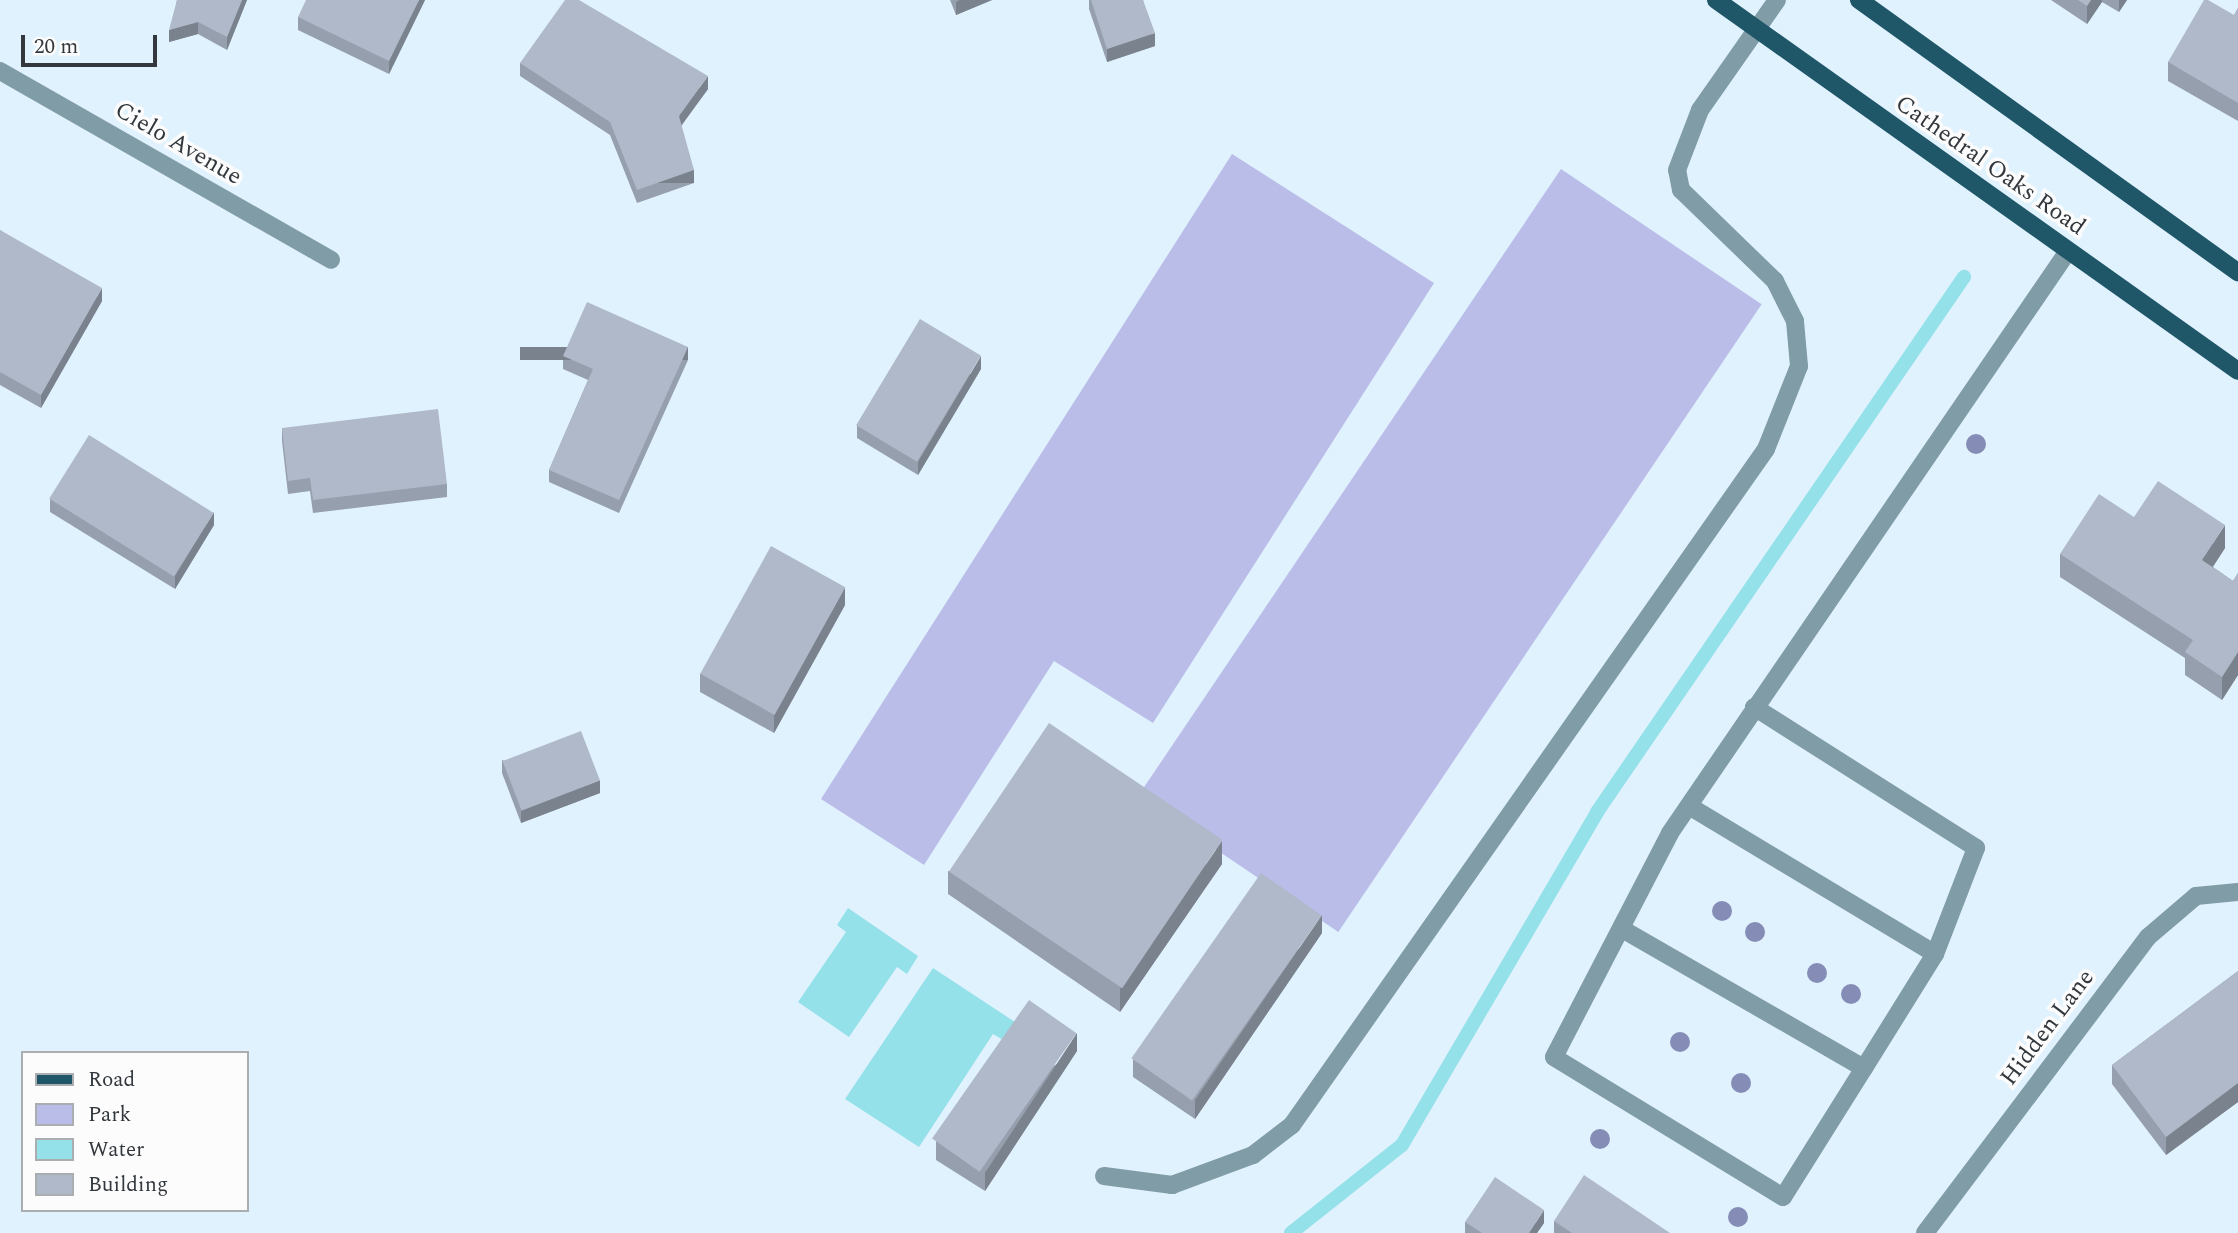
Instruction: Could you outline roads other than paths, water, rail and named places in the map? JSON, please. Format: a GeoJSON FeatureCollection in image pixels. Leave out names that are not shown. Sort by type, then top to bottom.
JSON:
{"type":"FeatureCollection","features":[{"type":"Feature","properties":{"kind":"main road","name":"Cathedral Oaks Road"},"geometry":{"type":"LineString","coordinates":[[1716,0],[2238,371]]}},
{"type":"Feature","properties":{"kind":"main road"},"geometry":{"type":"LineString","coordinates":[[1859,0],[2238,272]]}},
{"type":"Feature","properties":{"kind":"street"},"geometry":{"type":"LineString","coordinates":[[1104,1175],[1172,1185],[1253,1155],[1292,1125],[1766,449],[1798,366],[1795,321],[1775,281],[1681,190],[1677,170],[1700,110],[1777,0]]}},
{"type":"Feature","properties":{"kind":"street","name":"Cielo Avenue"},"geometry":{"type":"LineString","coordinates":[[0,71],[331,260]]}},
{"type":"Feature","properties":{"kind":"street"},"geometry":{"type":"LineString","coordinates":[[1754,707],[1976,848],[1935,954],[1783,1197],[1554,1057],[1689,806],[1754,707],[2068,251]]}},
{"type":"Feature","properties":{"kind":"street"},"geometry":{"type":"LineString","coordinates":[[1689,806],[1935,954]]}},
{"type":"Feature","properties":{"kind":"street","name":"Hidden Lane"},"geometry":{"type":"LineString","coordinates":[[1925,1233],[2148,937],[2196,896],[2238,892]]}},
{"type":"Feature","properties":{"kind":"street"},"geometry":{"type":"LineString","coordinates":[[1622,929],[1864,1068]]}},
{"type":"Feature","properties":{"kind":"water"},"geometry":{"type":"Polygon","coordinates":[[[848,908],[918,956],[907,974],[897,967],[849,1037],[798,1002],[846,932],[837,925],[848,908]]]}},
{"type":"Feature","properties":{"kind":"water"},"geometry":{"type":"Polygon","coordinates":[[[933,968],[1015,1022],[1003,1040],[993,1034],[919,1147],[845,1099],[933,968]]]}},
{"type":"Feature","properties":{"kind":"waterway"},"geometry":{"type":"LineString","coordinates":[[1291,1233],[1402,1145],[1597,812],[1964,277]]}}]}
